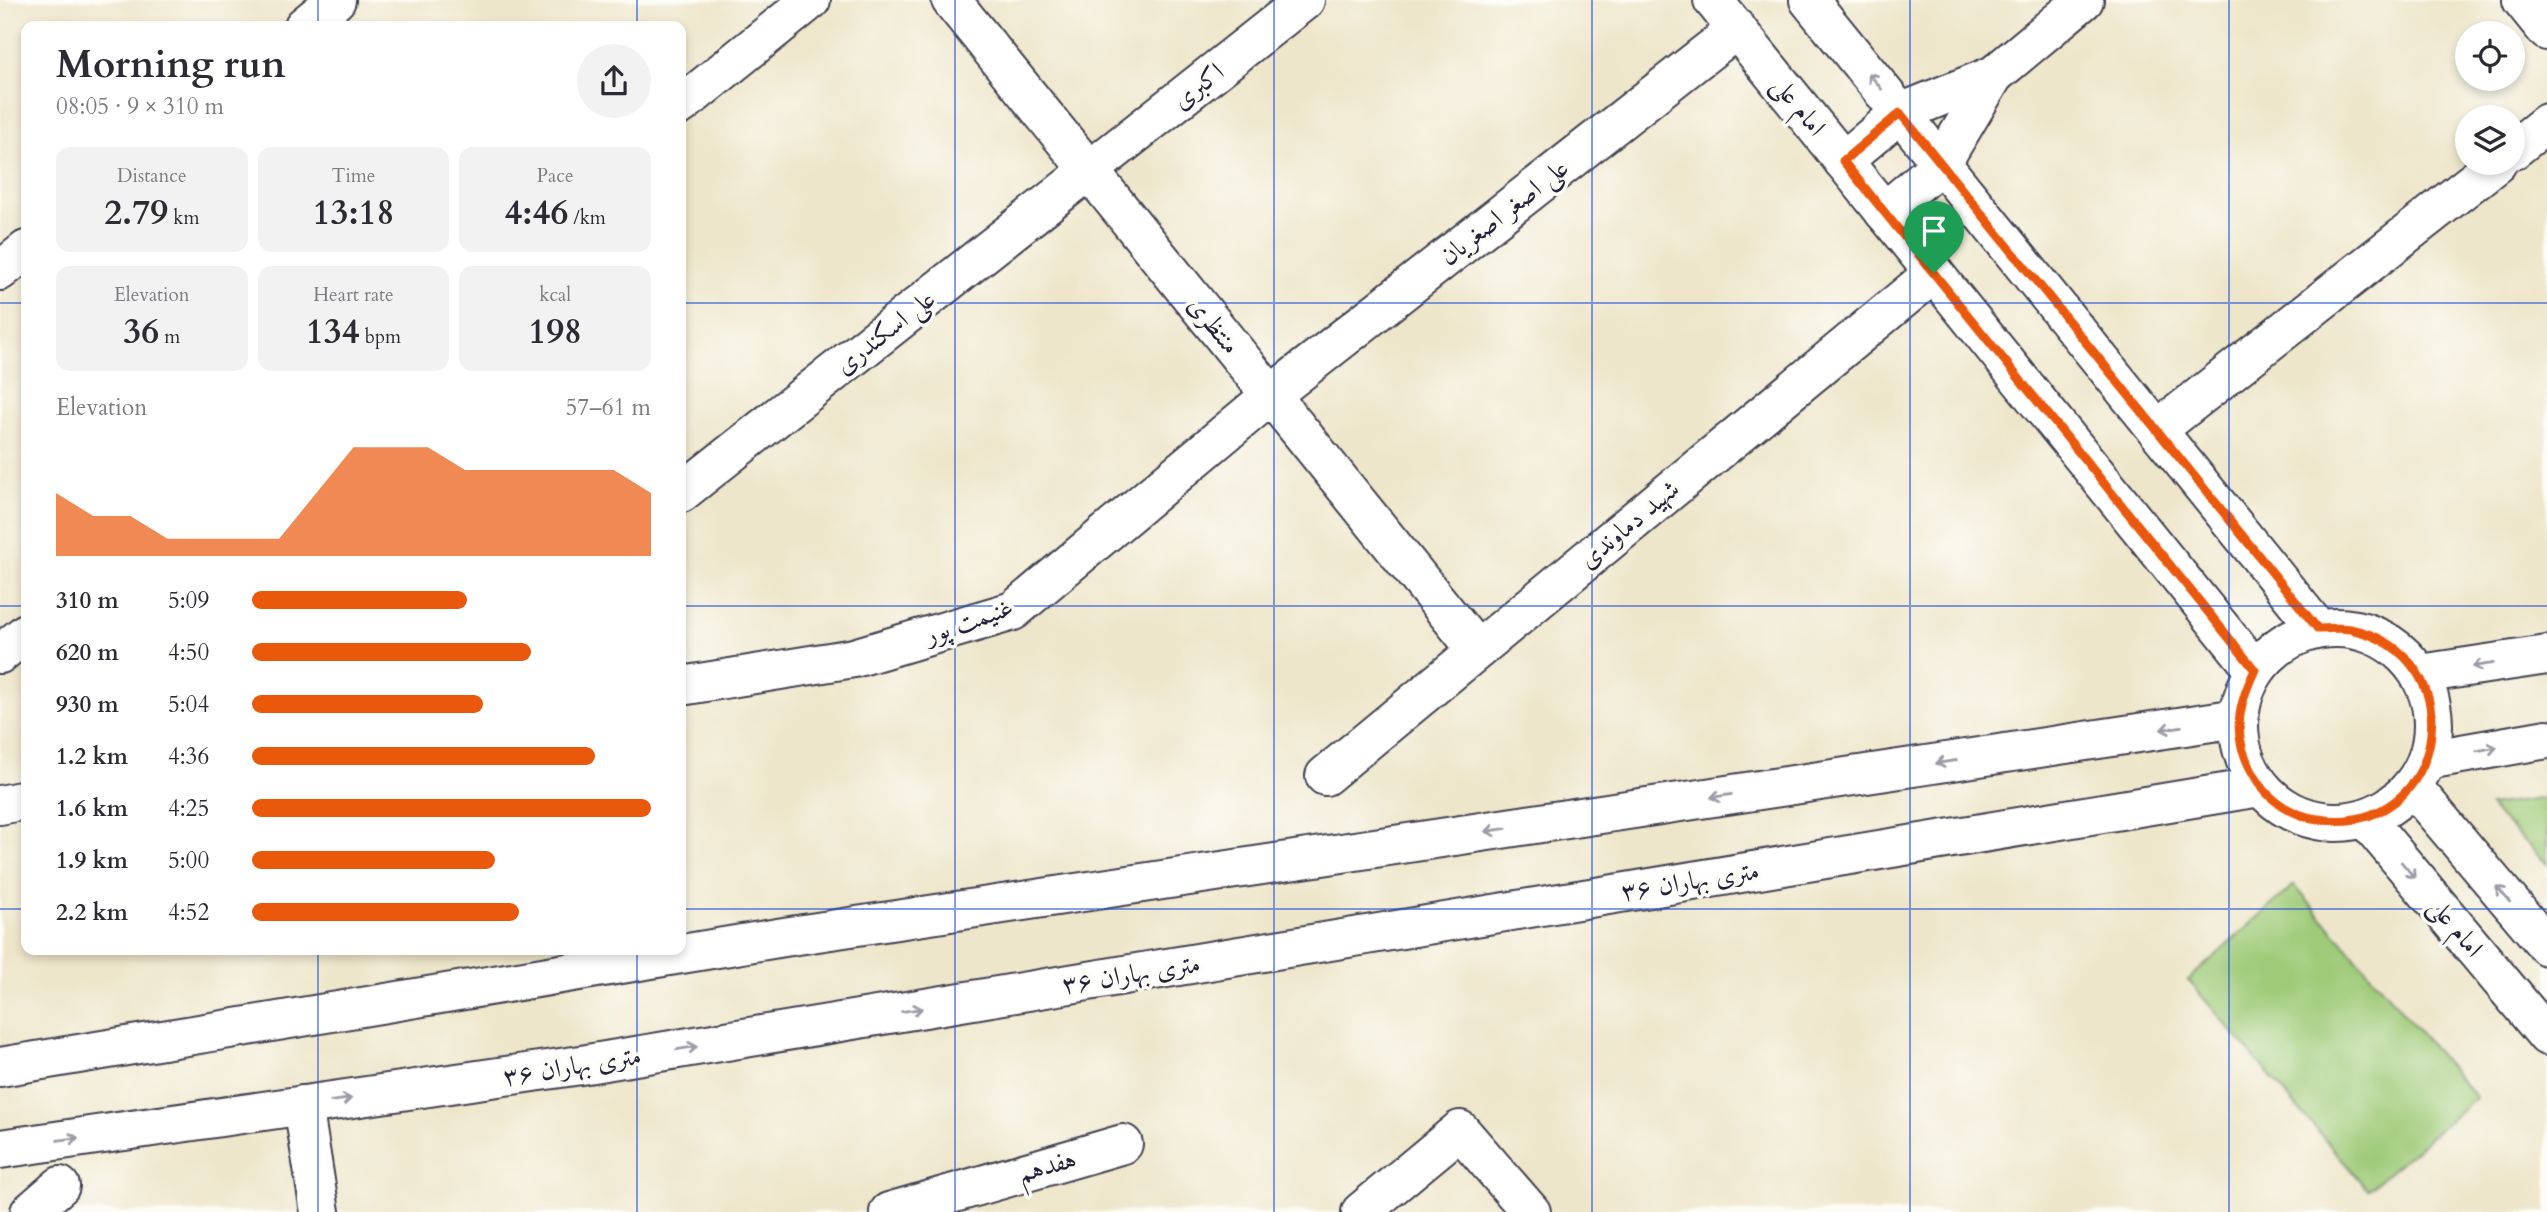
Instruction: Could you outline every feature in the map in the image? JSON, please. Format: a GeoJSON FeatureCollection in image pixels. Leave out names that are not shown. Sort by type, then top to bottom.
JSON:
{"type":"FeatureCollection","features":[{"type":"Feature","properties":{"kind":"street"},"geometry":{"type":"LineString","coordinates":[[310,21],[337,0]]}},
{"type":"Feature","properties":{"kind":"street"},"geometry":{"type":"LineString","coordinates":[[686,101],[811,0]]}},
{"type":"Feature","properties":{"kind":"street","name":"منتظری"},"geometry":{"type":"LineString","coordinates":[[951,0],[1477,650]]}},
{"type":"Feature","properties":{"kind":"street","name":"اکبری"},"geometry":{"type":"LineString","coordinates":[[1090,171],[1306,0]]}},
{"type":"Feature","properties":{"kind":"street","name":"امام علی"},"geometry":{"type":"LineString","coordinates":[[1713,0],[2255,670]]}},
{"type":"Feature","properties":{"kind":"street"},"geometry":{"type":"LineString","coordinates":[[1809,0],[2318,629]]}},
{"type":"Feature","properties":{"kind":"street"},"geometry":{"type":"LineString","coordinates":[[1843,161],[1900,113],[1994,75],[2084,0]]}},
{"type":"Feature","properties":{"kind":"street"},"geometry":{"type":"LineString","coordinates":[[2522,0],[2547,31]]}},
{"type":"Feature","properties":{"kind":"street","name":"علی اصغر اصغریان"},"geometry":{"type":"LineString","coordinates":[[1271,396],[1737,29]]}},
{"type":"Feature","properties":{"kind":"street"},"geometry":{"type":"LineString","coordinates":[[1884,212],[1941,164],[1994,75]]}},
{"type":"Feature","properties":{"kind":"street"},"geometry":{"type":"LineString","coordinates":[[2525,140],[2547,123]]}},
{"type":"Feature","properties":{"kind":"street","name":"علی اسکندری"},"geometry":{"type":"LineString","coordinates":[[686,489],[1090,171]]}},
{"type":"Feature","properties":{"kind":"street"},"geometry":{"type":"LineString","coordinates":[[2157,430],[2482,175]]}},
{"type":"Feature","properties":{"kind":"street"},"geometry":{"type":"LineString","coordinates":[[0,271],[21,254]]}},
{"type":"Feature","properties":{"kind":"street","name":"شهید دماوندی"},"geometry":{"type":"LineString","coordinates":[[1325,776],[1934,273]]}},
{"type":"Feature","properties":{"kind":"street","name":"غنیمت پور"},"geometry":{"type":"LineString","coordinates":[[686,685],[853,658],[1013,611],[1271,396]]}},
{"type":"Feature","properties":{"kind":"street"},"geometry":{"type":"LineString","coordinates":[[2348,628],[2376,636],[2401,652],[2420,674],[2431,702],[2433,732],[2419,773],[2390,806],[2365,818],[2336,822],[2308,818],[2282,806],[2260,787],[2247,766],[2239,742],[2238,718],[2243,694],[2255,670],[2272,651],[2294,638],[2318,629],[2348,628]]}},
{"type":"Feature","properties":{"kind":"street"},"geometry":{"type":"LineString","coordinates":[[0,654],[21,637]]}},
{"type":"Feature","properties":{"kind":"street"},"geometry":{"type":"LineString","coordinates":[[2420,674],[2547,655]]}},
{"type":"Feature","properties":{"kind":"street"},"geometry":{"type":"LineString","coordinates":[[686,953],[2238,718]]}},
{"type":"Feature","properties":{"kind":"street"},"geometry":{"type":"LineString","coordinates":[[2419,773],[2547,738]]}},
{"type":"Feature","properties":{"kind":"street"},"geometry":{"type":"LineString","coordinates":[[2419,773],[2547,946]]}},
{"type":"Feature","properties":{"kind":"street","name":"۳۶ متری بهاران"},"geometry":{"type":"LineString","coordinates":[[0,1149],[581,1065],[2260,787]]}},
{"type":"Feature","properties":{"kind":"street"},"geometry":{"type":"LineString","coordinates":[[0,806],[21,801]]}},
{"type":"Feature","properties":{"kind":"street","name":"امام علی"},"geometry":{"type":"LineString","coordinates":[[2365,818],[2547,1037]]}},
{"type":"Feature","properties":{"kind":"street"},"geometry":{"type":"LineString","coordinates":[[0,1067],[675,955]]}},
{"type":"Feature","properties":{"kind":"street"},"geometry":{"type":"LineString","coordinates":[[303,1105],[320,1212]]}},
{"type":"Feature","properties":{"kind":"street"},"geometry":{"type":"LineString","coordinates":[[1361,1212],[1460,1130],[1531,1212]]}},
{"type":"Feature","properties":{"kind":"street","name":"هفدهم"},"geometry":{"type":"LineString","coordinates":[[889,1212],[1124,1144]]}},
{"type":"Feature","properties":{"kind":"street"},"geometry":{"type":"LineString","coordinates":[[30,1212],[60,1186]]}},
{"type":"Feature","properties":{"kind":"green space"},"geometry":{"type":"Polygon","coordinates":[[[2547,798],[2547,864],[2489,806],[2547,798]]]}},
{"type":"Feature","properties":{"kind":"green space"},"geometry":{"type":"Polygon","coordinates":[[[2294,885],[2476,1098],[2368,1190],[2188,980],[2294,885]]]}},
{"type":"Feature","properties":{"kind":"route"},"geometry":{"type":"LineString","coordinates":[[1900,113],[2318,629],[2348,628],[2376,636],[2401,652],[2420,674],[2431,702],[2433,732],[2427,760],[2412,786],[2390,806],[2365,818],[2336,822],[2308,818],[2282,806],[2260,787],[2247,766],[2239,742],[2238,718],[2243,694],[2255,670],[1934,273],[1843,161],[1900,113]]}}]}
